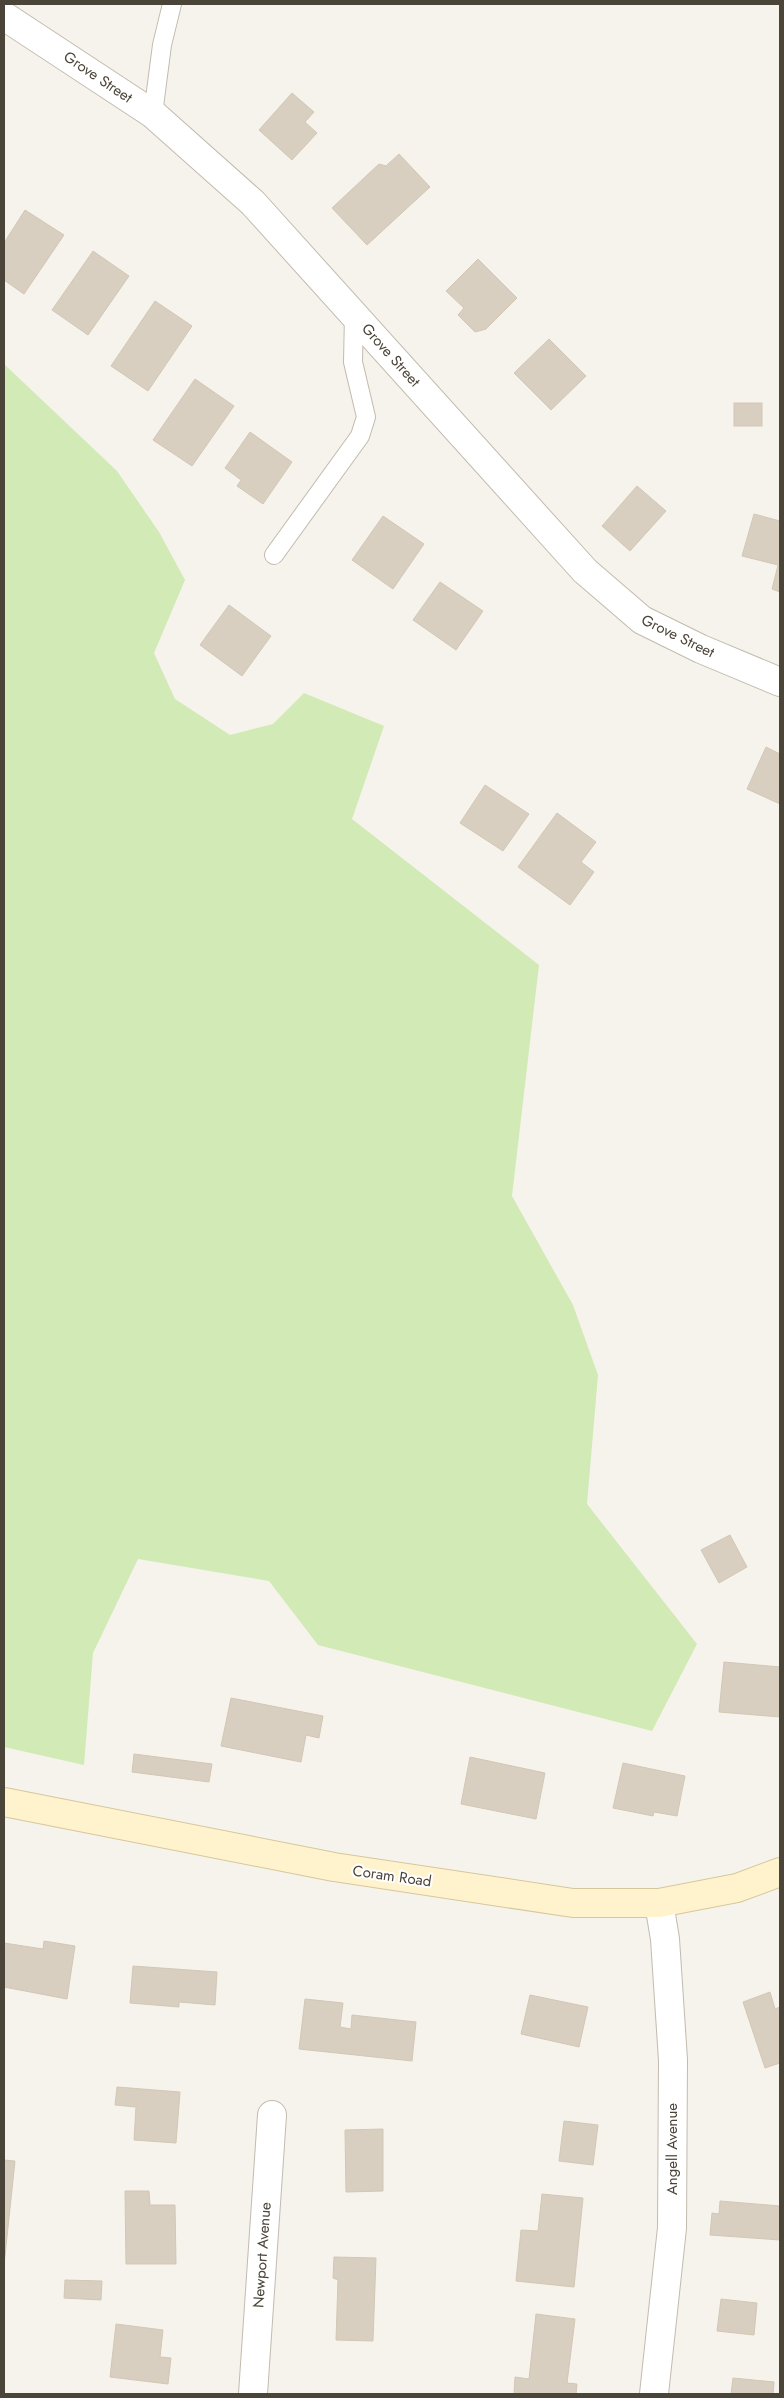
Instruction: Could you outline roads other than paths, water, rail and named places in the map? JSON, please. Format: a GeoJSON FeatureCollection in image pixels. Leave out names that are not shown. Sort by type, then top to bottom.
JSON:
{"type":"FeatureCollection","features":[{"type":"Feature","properties":{"kind":"street","name":"Grove Street"},"geometry":{"type":"LineString","coordinates":[[4,16],[153,114],[253,203],[585,571],[642,620],[702,649],[780,682]]}},
{"type":"Feature","properties":{"kind":"street","name":"Coram Road"},"geometry":{"type":"LineString","coordinates":[[4,1802],[334,1868],[573,1903],[659,1903],[738,1888],[780,1872]]}},
{"type":"Feature","properties":{"kind":"street","name":"Angell Avenue"},"geometry":{"type":"LineString","coordinates":[[654,2394],[672,2228],[673,2060],[665,1939],[659,1903]]}},
{"type":"Feature","properties":{"kind":"street","name":"Newport Avenue"},"geometry":{"type":"LineString","coordinates":[[252,2394],[272,2115]]}},
{"type":"Feature","properties":{"kind":"lane"},"geometry":{"type":"LineString","coordinates":[[153,114],[162,44],[172,4]]}},
{"type":"Feature","properties":{"kind":"lane"},"geometry":{"type":"LineString","coordinates":[[274,555],[360,436],[366,417],[353,362],[354,314]]}}]}
